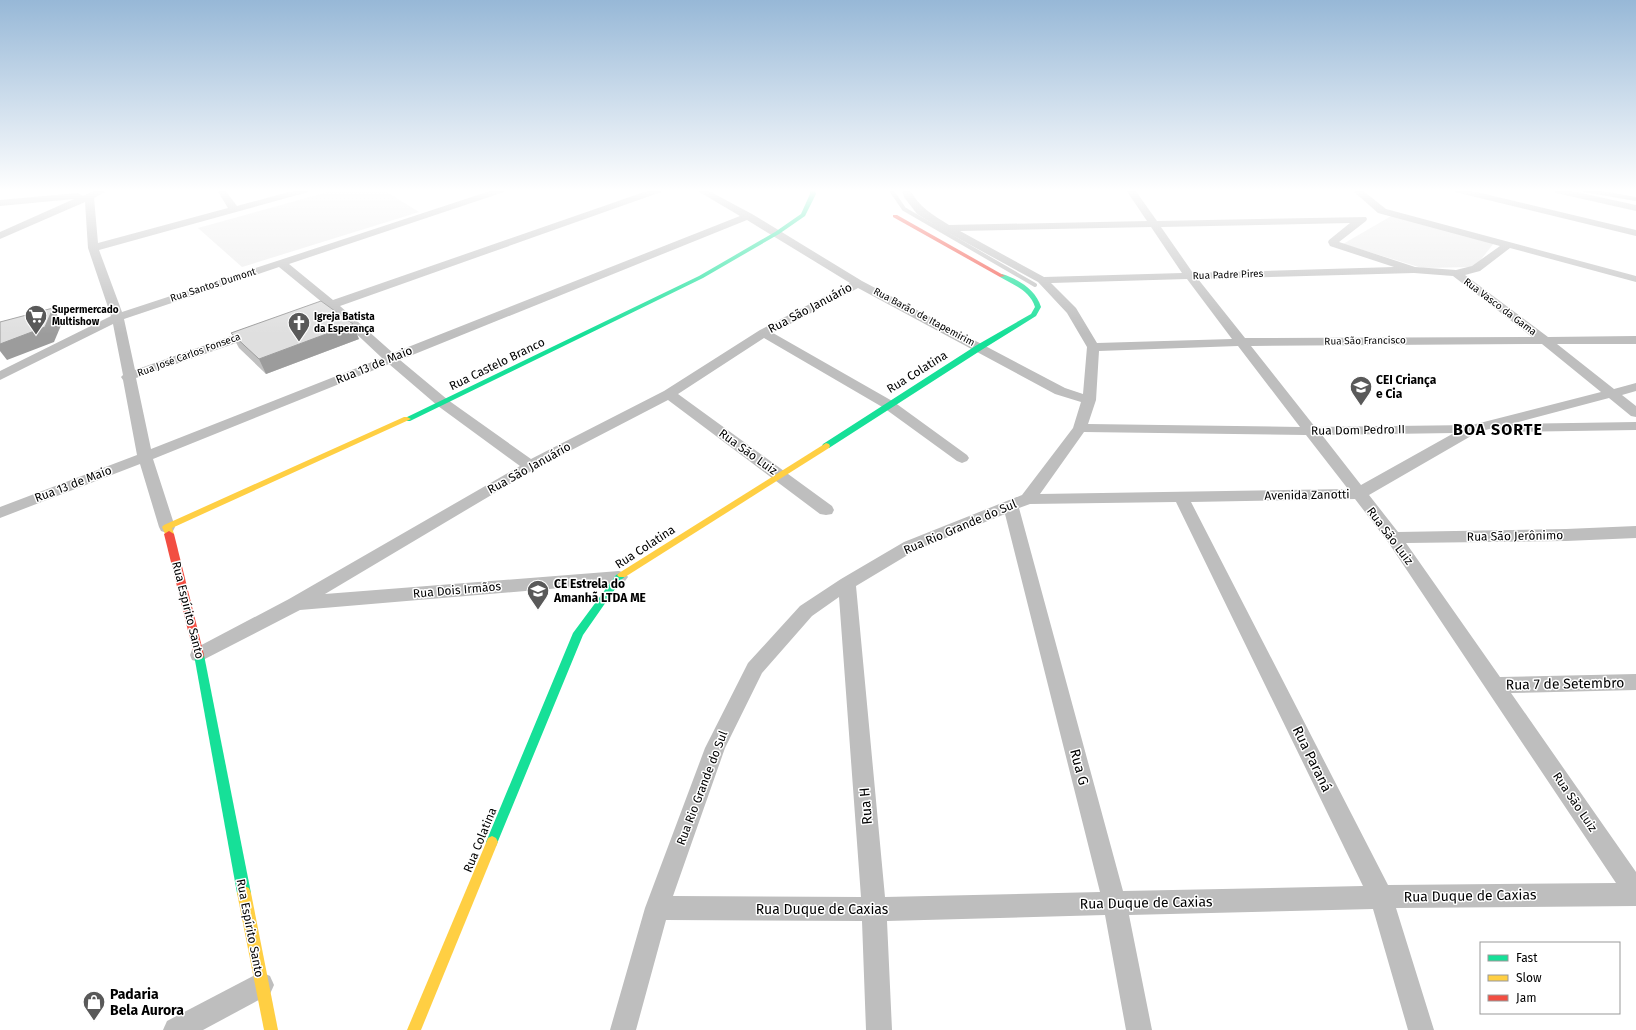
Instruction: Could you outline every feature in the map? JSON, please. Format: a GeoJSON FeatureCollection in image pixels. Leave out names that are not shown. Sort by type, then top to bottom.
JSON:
{"type":"FeatureCollection","features":[{"type":"Feature","properties":{"kind":"street","name":"Rua Espírito Santo"},"geometry":{"type":"LineString","coordinates":[[92,238],[93,248],[118,317],[128,377],[145,456],[167,527],[199,655],[261,985],[271,1030]]}},
{"type":"Feature","properties":{"kind":"street"},"geometry":{"type":"LineString","coordinates":[[93,248],[129,238]]}},
{"type":"Feature","properties":{"kind":"street","name":"Rua Santos Dumont"},"geometry":{"type":"LineString","coordinates":[[0,376],[118,317],[356,238]]}},
{"type":"Feature","properties":{"kind":"street"},"geometry":{"type":"LineString","coordinates":[[293,318],[520,238]]}},
{"type":"Feature","properties":{"kind":"street","name":"Rua 13 de Maio"},"geometry":{"type":"LineString","coordinates":[[0,513],[692,238]]}},
{"type":"Feature","properties":{"kind":"street","name":"Rua Castelo Branco"},"geometry":{"type":"LineString","coordinates":[[167,527],[443,403],[701,277],[768,238]]}},
{"type":"Feature","properties":{"kind":"street","name":"Rua Barão de Itapemirim"},"geometry":{"type":"LineString","coordinates":[[785,238],[858,283],[1060,391],[1089,400]]}},
{"type":"Feature","properties":{"kind":"street","name":"Rua Colatina"},"geometry":{"type":"LineString","coordinates":[[414,1030],[578,633],[619,577],[889,404],[1034,315],[1038,310],[1039,305],[1024,288],[935,238]]}},
{"type":"Feature","properties":{"kind":"street"},"geometry":{"type":"LineString","coordinates":[[965,238],[1042,280],[1072,311],[1093,347]]}},
{"type":"Feature","properties":{"kind":"street","name":"Rua São Luiz"},"geometry":{"type":"LineString","coordinates":[[1164,238],[1190,276],[1358,494],[1394,538],[1636,893]]}},
{"type":"Feature","properties":{"kind":"street","name":"Rua Vasco da Gama"},"geometry":{"type":"LineString","coordinates":[[1337,238],[1332,242],[1334,244],[1414,270],[1456,273],[1543,339],[1636,413]]}},
{"type":"Feature","properties":{"kind":"street"},"geometry":{"type":"LineString","coordinates":[[1486,238],[1636,279]]}},
{"type":"Feature","properties":{"kind":"street"},"geometry":{"type":"LineString","coordinates":[[1456,273],[1476,269],[1509,244]]}},
{"type":"Feature","properties":{"kind":"street"},"geometry":{"type":"LineString","coordinates":[[281,263],[331,304],[390,358],[443,403],[530,466]]}},
{"type":"Feature","properties":{"kind":"street","name":"Rua Padre Pires"},"geometry":{"type":"LineString","coordinates":[[1042,280],[1414,270]]}},
{"type":"Feature","properties":{"kind":"street","name":"Rua São Januário"},"geometry":{"type":"LineString","coordinates":[[199,655],[295,604],[530,466],[669,394],[764,333],[858,283]]}},
{"type":"Feature","properties":{"kind":"street","name":"Rua José Carlos Fonseca"},"geometry":{"type":"LineString","coordinates":[[128,377],[263,328]]}},
{"type":"Feature","properties":{"kind":"street"},"geometry":{"type":"LineString","coordinates":[[764,333],[889,404],[962,458]]}},
{"type":"Feature","properties":{"kind":"street","name":"Rua São Francisco"},"geometry":{"type":"LineString","coordinates":[[1093,347],[1241,342],[1543,339],[1636,340]]}},
{"type":"Feature","properties":{"kind":"street","name":"Rua Rio Grande do Sul"},"geometry":{"type":"LineString","coordinates":[[623,1030],[657,908],[715,748],[755,668],[806,610],[847,583],[910,546],[1019,503],[1080,428],[1089,400],[1093,347]]}},
{"type":"Feature","properties":{"kind":"street","name":"Avenida Zanotti"},"geometry":{"type":"LineString","coordinates":[[1019,503],[1358,494],[1473,429],[1636,387]]}},
{"type":"Feature","properties":{"kind":"street","name":"Rua São Luiz"},"geometry":{"type":"LineString","coordinates":[[669,394],[826,510]]}},
{"type":"Feature","properties":{"kind":"street","name":"Rua Dom Pedro II"},"geometry":{"type":"LineString","coordinates":[[1080,428],[1309,431],[1636,426]]}},
{"type":"Feature","properties":{"kind":"street","name":"Rua Paraná"},"geometry":{"type":"LineString","coordinates":[[1181,498],[1381,897],[1421,1030]]}},
{"type":"Feature","properties":{"kind":"street","name":"Rua G"},"geometry":{"type":"LineString","coordinates":[[1019,503],[1115,904],[1139,1030]]}},
{"type":"Feature","properties":{"kind":"street","name":"Rua São Jerônimo"},"geometry":{"type":"LineString","coordinates":[[1394,538],[1566,535],[1636,532]]}},
{"type":"Feature","properties":{"kind":"street","name":"Rua Dois Irmãos"},"geometry":{"type":"LineString","coordinates":[[295,604],[619,577]]}},
{"type":"Feature","properties":{"kind":"street","name":"Rua H"},"geometry":{"type":"LineString","coordinates":[[847,583],[874,909],[879,1030]]}},
{"type":"Feature","properties":{"kind":"street","name":"Rua 7 de Setembro"},"geometry":{"type":"LineString","coordinates":[[1495,686],[1636,682]]}},
{"type":"Feature","properties":{"kind":"street","name":"Rua Duque de Caxias"},"geometry":{"type":"LineString","coordinates":[[657,908],[874,909],[1381,897],[1636,893]]}},
{"type":"Feature","properties":{"kind":"street"},"geometry":{"type":"LineString","coordinates":[[176,1030],[261,985]]}},
{"type":"Feature","properties":{"kind":"shaded area"},"geometry":{"type":"Polygon","coordinates":[[[209,238],[335,238],[242,267],[209,238]]]}},
{"type":"Feature","properties":{"kind":"shaded area"},"geometry":{"type":"Polygon","coordinates":[[[1353,238],[1476,238],[1494,243],[1475,267],[1422,268],[1343,244],[1353,238]]]}},
{"type":"Feature","properties":{"kind":"building"},"geometry":{"type":"Polygon","coordinates":[[[321,301],[353,324],[259,359],[231,333],[321,301]]]}},
{"type":"Feature","properties":{"kind":"building"},"geometry":{"type":"Polygon","coordinates":[[[53,308],[45,327],[0,344],[0,322],[53,308]]]}},
{"type":"Feature","properties":{"kind":"waterway"},"geometry":{"type":"LineString","coordinates":[[954,238],[1035,285]]}},
{"type":"Feature","properties":{"kind":"traffic: fast"},"geometry":{"type":"LineString","coordinates":[[407,419],[701,277],[768,238]]}},
{"type":"Feature","properties":{"kind":"traffic: fast"},"geometry":{"type":"LineString","coordinates":[[826,446],[980,347],[1034,315],[1038,307],[1033,296],[1024,288],[1002,276]]}},
{"type":"Feature","properties":{"kind":"traffic: fast"},"geometry":{"type":"LineString","coordinates":[[492,842],[578,633],[622,575]]}},
{"type":"Feature","properties":{"kind":"traffic: fast"},"geometry":{"type":"LineString","coordinates":[[199,655],[244,893]]}},
{"type":"Feature","properties":{"kind":"traffic: slow"},"geometry":{"type":"LineString","coordinates":[[169,534],[167,527],[407,419]]}},
{"type":"Feature","properties":{"kind":"traffic: slow"},"geometry":{"type":"LineString","coordinates":[[622,575],[826,446]]}},
{"type":"Feature","properties":{"kind":"traffic: slow"},"geometry":{"type":"LineString","coordinates":[[414,1030],[492,842]]}},
{"type":"Feature","properties":{"kind":"traffic: slow"},"geometry":{"type":"LineString","coordinates":[[244,893],[271,1030]]}},
{"type":"Feature","properties":{"kind":"traffic: jam"},"geometry":{"type":"LineString","coordinates":[[934,238],[1002,276]]}},
{"type":"Feature","properties":{"kind":"traffic: jam"},"geometry":{"type":"LineString","coordinates":[[169,534],[199,655]]}},
{"type":"Feature","properties":{"kind":"place","name":"Supermercado Multishow"},"geometry":{"type":"Point","coordinates":[36,336]}},
{"type":"Feature","properties":{"kind":"place","name":"Igreja Batista da Esperança"},"geometry":{"type":"Point","coordinates":[299,342]}},
{"type":"Feature","properties":{"kind":"place","name":"CEI Criança e Cia"},"geometry":{"type":"Point","coordinates":[1361,406]}},
{"type":"Feature","properties":{"kind":"place","name":"CE Estrela do Amanhã LTDA ME"},"geometry":{"type":"Point","coordinates":[538,610]}},
{"type":"Feature","properties":{"kind":"place","name":"Padaria Bela Aurora"},"geometry":{"type":"Point","coordinates":[94,1022]}},
{"type":"Feature","properties":{"kind":"district","name":"BOA SORTE"},"geometry":{"type":"Point","coordinates":[1498,429]}}]}
